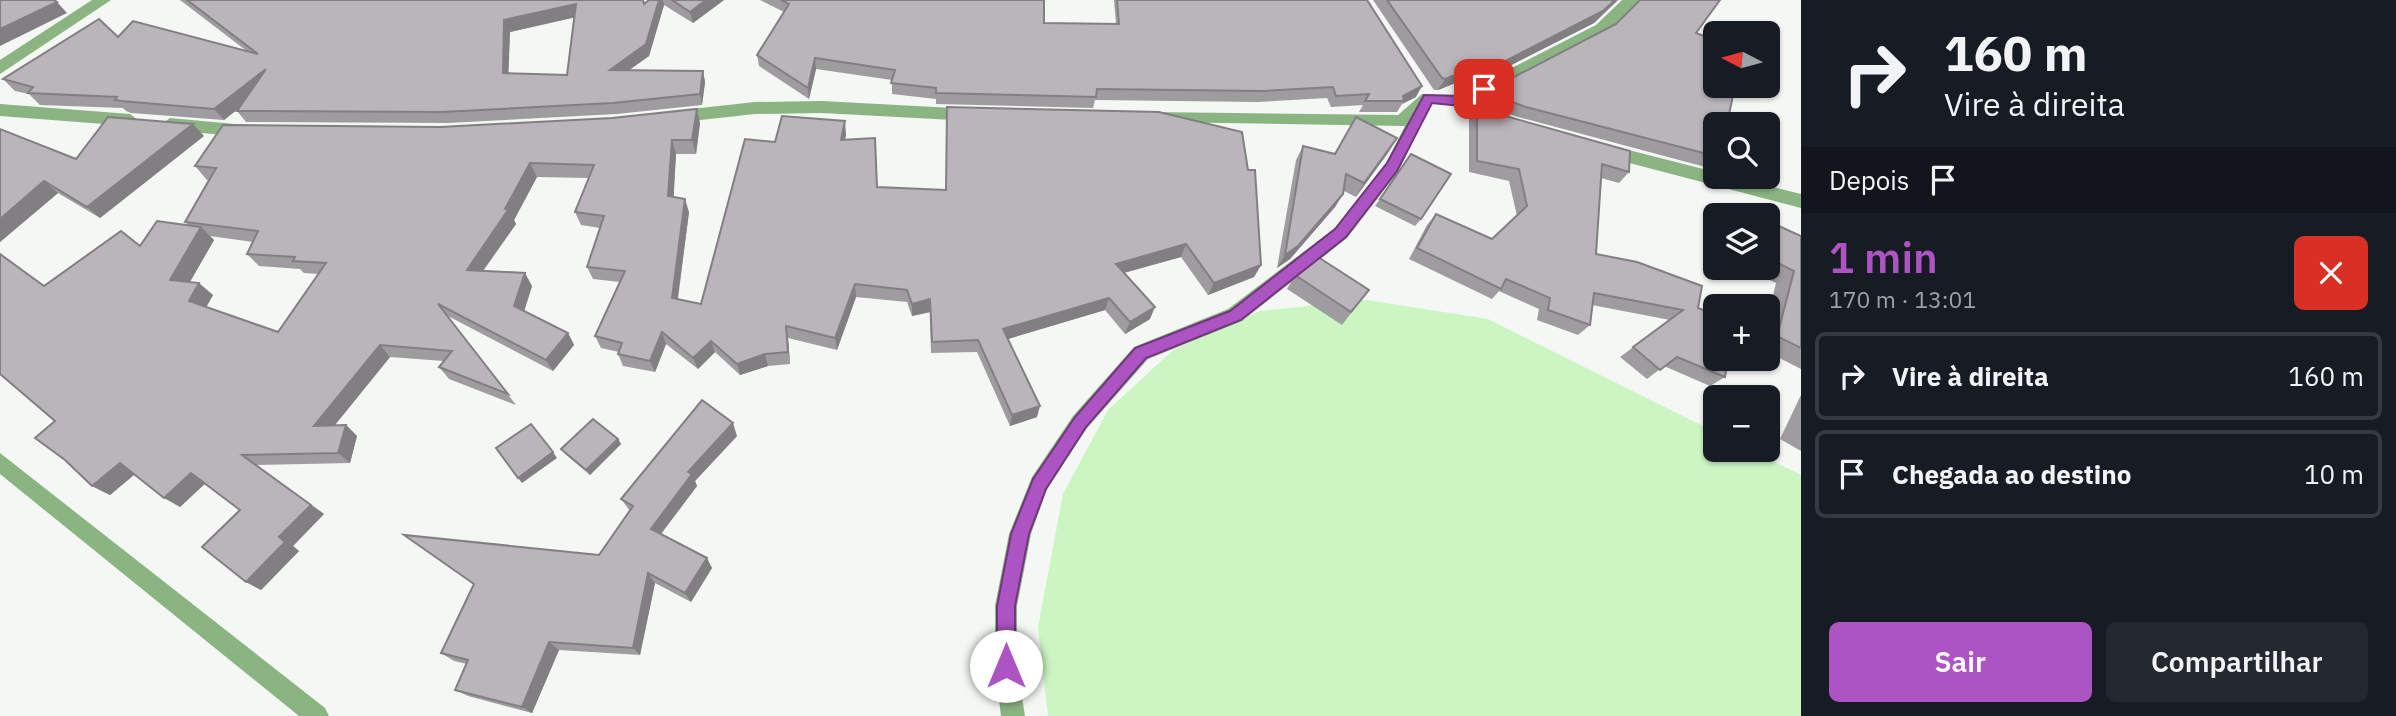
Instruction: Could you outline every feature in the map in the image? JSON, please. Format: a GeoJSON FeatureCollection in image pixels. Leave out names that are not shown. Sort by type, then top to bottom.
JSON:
{"type":"FeatureCollection","features":[{"type":"Feature","properties":{"kind":"street"},"geometry":{"type":"LineString","coordinates":[[0,68],[103,0]]}},
{"type":"Feature","properties":{"kind":"street"},"geometry":{"type":"LineString","coordinates":[[1425,93],[1461,101],[1601,29],[1631,0]]}},
{"type":"Feature","properties":{"kind":"street"},"geometry":{"type":"LineString","coordinates":[[1135,116],[1402,121],[1425,93]]}},
{"type":"Feature","properties":{"kind":"street"},"geometry":{"type":"LineString","coordinates":[[1013,716],[1006,666],[1006,606],[1020,534],[1039,484],[1073,432],[1141,353],[1236,315],[1341,233],[1392,167],[1425,93]]}},
{"type":"Feature","properties":{"kind":"street"},"geometry":{"type":"LineString","coordinates":[[1461,101],[1467,110],[1479,114]]}},
{"type":"Feature","properties":{"kind":"street"},"geometry":{"type":"LineString","coordinates":[[659,118],[755,108],[822,107],[992,116]]}},
{"type":"Feature","properties":{"kind":"street"},"geometry":{"type":"LineString","coordinates":[[0,110],[259,132]]}},
{"type":"Feature","properties":{"kind":"street"},"geometry":{"type":"LineString","coordinates":[[1594,147],[1801,201]]}},
{"type":"Feature","properties":{"kind":"street"},"geometry":{"type":"LineString","coordinates":[[0,462],[317,716]]}},
{"type":"Feature","properties":{"kind":"green space"},"geometry":{"type":"Polygon","coordinates":[[[1367,300],[1488,319],[1703,426],[1703,462],[1775,462],[1801,475],[1801,716],[1048,716],[1038,627],[1063,494],[1108,410],[1173,350],[1260,311],[1367,300]]]}},
{"type":"Feature","properties":{"kind":"building"},"geometry":{"type":"Polygon","coordinates":[[[0,0],[54,0],[57,2],[0,29],[0,0]]]}},
{"type":"Feature","properties":{"kind":"building"},"geometry":{"type":"Polygon","coordinates":[[[187,0],[643,0],[644,4],[649,0],[659,0],[646,44],[610,70],[703,71],[700,94],[613,103],[442,112],[237,111],[266,69],[214,109],[115,100],[117,97],[28,93],[33,87],[3,79],[99,19],[118,37],[133,21],[258,54],[187,0]],[[576,4],[504,20],[503,73],[567,75],[576,4]]]}},
{"type":"Feature","properties":{"kind":"building"},"geometry":{"type":"Polygon","coordinates":[[[672,0],[706,0],[690,12],[672,0]]]}},
{"type":"Feature","properties":{"kind":"building"},"geometry":{"type":"Polygon","coordinates":[[[781,0],[1044,0],[1044,23],[1119,24],[1117,0],[1367,0],[1422,86],[1403,96],[1404,101],[1365,101],[1369,94],[1336,96],[1333,87],[1263,91],[1097,89],[1096,97],[936,93],[936,88],[891,83],[895,70],[815,58],[808,88],[757,55],[789,4],[781,0]]]}},
{"type":"Feature","properties":{"kind":"building"},"geometry":{"type":"Polygon","coordinates":[[[1387,0],[1615,0],[1603,11],[1476,76],[1476,67],[1445,79],[1387,0]]]}},
{"type":"Feature","properties":{"kind":"building"},"geometry":{"type":"Polygon","coordinates":[[[1640,0],[1720,0],[1696,33],[1703,36],[1703,98],[1732,98],[1730,112],[1703,112],[1703,153],[1526,107],[1485,92],[1616,24],[1640,0]]]}},
{"type":"Feature","properties":{"kind":"building"},"geometry":{"type":"Polygon","coordinates":[[[947,107],[1159,112],[1242,132],[1248,170],[1255,170],[1261,265],[1214,283],[1186,244],[1116,264],[1155,307],[1130,322],[1109,298],[1003,329],[1040,406],[1012,415],[978,340],[932,342],[930,299],[912,304],[907,290],[855,284],[835,338],[786,326],[788,352],[765,354],[737,364],[711,341],[693,358],[662,332],[650,361],[618,354],[622,343],[595,336],[625,271],[587,267],[604,216],[575,212],[594,165],[530,163],[505,209],[508,210],[467,270],[525,273],[514,306],[568,333],[546,360],[438,304],[508,394],[439,367],[452,351],[380,345],[314,426],[346,425],[338,453],[242,455],[311,505],[279,537],[285,542],[246,582],[202,547],[240,510],[191,473],[164,498],[120,463],[92,486],[65,460],[35,438],[55,421],[0,374],[0,254],[44,286],[121,231],[140,246],[157,221],[201,227],[170,280],[199,283],[189,301],[278,332],[326,263],[293,261],[295,257],[247,254],[258,231],[185,222],[216,168],[195,166],[223,125],[440,127],[612,118],[697,109],[692,140],[672,140],[668,196],[685,199],[672,298],[701,304],[745,139],[775,142],[782,116],[845,121],[841,140],[875,138],[877,187],[946,190],[947,107]]]}},
{"type":"Feature","properties":{"kind":"building"},"geometry":{"type":"Polygon","coordinates":[[[1477,108],[1630,151],[1629,172],[1602,164],[1596,254],[1637,262],[1702,286],[1698,308],[1703,310],[1703,368],[1677,357],[1660,370],[1633,347],[1683,310],[1594,293],[1590,325],[1548,310],[1550,298],[1506,279],[1501,289],[1417,248],[1436,214],[1492,239],[1527,206],[1519,169],[1477,161],[1477,108]]]}},
{"type":"Feature","properties":{"kind":"building"},"geometry":{"type":"Polygon","coordinates":[[[108,117],[193,124],[87,207],[44,181],[0,219],[0,129],[76,159],[108,117]]]}},
{"type":"Feature","properties":{"kind":"building"},"geometry":{"type":"Polygon","coordinates":[[[1356,117],[1397,138],[1364,183],[1346,174],[1343,194],[1298,246],[1285,255],[1303,146],[1335,154],[1356,117]]]}},
{"type":"Feature","properties":{"kind":"building"},"geometry":{"type":"Polygon","coordinates":[[[1411,154],[1451,174],[1421,219],[1380,199],[1411,154]]]}},
{"type":"Feature","properties":{"kind":"building"},"geometry":{"type":"Polygon","coordinates":[[[1780,226],[1801,236],[1801,348],[1780,338],[1780,325],[1794,271],[1780,264],[1780,226]]]}},
{"type":"Feature","properties":{"kind":"building"},"geometry":{"type":"Polygon","coordinates":[[[1318,257],[1369,290],[1351,312],[1295,275],[1318,257]]]}},
{"type":"Feature","properties":{"kind":"building"},"geometry":{"type":"Polygon","coordinates":[[[1711,371],[1726,371],[1725,377],[1711,371]]]}},
{"type":"Feature","properties":{"kind":"building"},"geometry":{"type":"Polygon","coordinates":[[[702,400],[733,423],[688,472],[692,474],[651,529],[707,558],[685,593],[648,573],[633,648],[549,642],[522,707],[455,690],[468,660],[441,653],[474,584],[404,535],[599,555],[633,506],[621,499],[702,400]]]}},
{"type":"Feature","properties":{"kind":"building"},"geometry":{"type":"Polygon","coordinates":[[[593,419],[618,439],[586,470],[561,449],[593,419]]]}},
{"type":"Feature","properties":{"kind":"building"},"geometry":{"type":"Polygon","coordinates":[[[531,424],[553,452],[518,478],[496,448],[531,424]]]}},
{"type":"Feature","properties":{"kind":"route"},"geometry":{"type":"LineString","coordinates":[[1006,666],[1006,606],[1020,534],[1039,484],[1080,422],[1141,353],[1236,315],[1341,233],[1371,198],[1392,167],[1428,98],[1461,101],[1484,89]]}}]}
